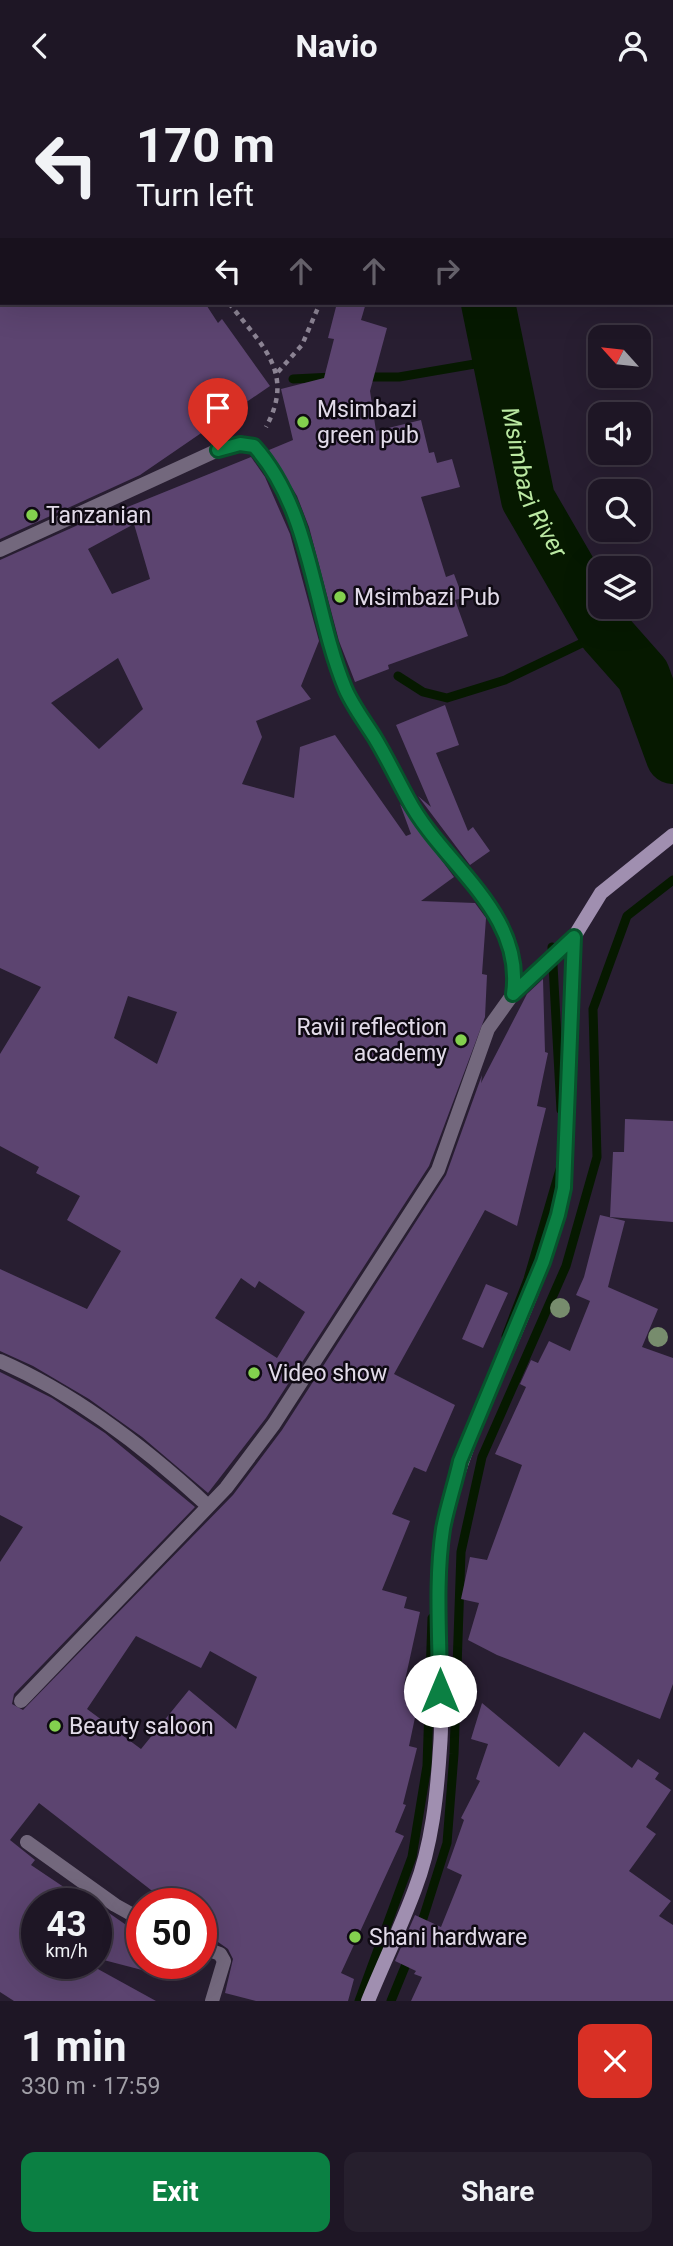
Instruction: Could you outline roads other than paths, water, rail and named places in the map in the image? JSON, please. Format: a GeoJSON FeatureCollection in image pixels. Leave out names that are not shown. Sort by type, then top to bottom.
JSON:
{"type":"FeatureCollection","features":[{"type":"Feature","properties":{"kind":"main road"},"geometry":{"type":"LineString","coordinates":[[368,2001],[416,1887],[432,1821],[440,1746],[440,1581],[443,1529],[460,1461],[543,1262],[564,1188],[574,937],[601,893],[673,835]]}},
{"type":"Feature","properties":{"kind":"street"},"geometry":{"type":"LineString","coordinates":[[0,550],[218,450],[240,444],[254,446],[270,466],[295,521],[345,689],[409,802],[438,845],[486,898],[513,956],[516,974],[513,994]]}},
{"type":"Feature","properties":{"kind":"street"},"geometry":{"type":"LineString","coordinates":[[22,1701],[226,1488],[307,1376],[438,1170],[488,1029],[513,994],[574,937]]}},
{"type":"Feature","properties":{"kind":"street"},"geometry":{"type":"LineString","coordinates":[[0,1361],[88,1409],[155,1456],[208,1506]]}},
{"type":"Feature","properties":{"kind":"street"},"geometry":{"type":"LineString","coordinates":[[27,1842],[126,1911]]}},
{"type":"Feature","properties":{"kind":"street"},"geometry":{"type":"LineString","coordinates":[[212,2001],[224,1961],[217,1953]]}},
{"type":"Feature","properties":{"kind":"waterway","name":"Msimbazi River"},"geometry":{"type":"LineString","coordinates":[[488,305],[528,499],[605,632],[643,675],[673,757]]}},
{"type":"Feature","properties":{"kind":"waterway"},"geometry":{"type":"LineString","coordinates":[[365,377],[399,377],[498,360]]}},
{"type":"Feature","properties":{"kind":"waterway"},"geometry":{"type":"LineString","coordinates":[[293,379],[333,377]]}},
{"type":"Feature","properties":{"kind":"waterway"},"geometry":{"type":"LineString","coordinates":[[398,676],[423,692],[447,698],[505,680],[605,632]]}},
{"type":"Feature","properties":{"kind":"waterway"},"geometry":{"type":"LineString","coordinates":[[643,675],[673,684]]}},
{"type":"Feature","properties":{"kind":"waterway"},"geometry":{"type":"LineString","coordinates":[[420,1928],[447,1843],[454,1754],[461,1552],[482,1457],[566,1266],[597,1157],[593,1009],[627,916],[673,880]]}},
{"type":"Feature","properties":{"kind":"waterway"},"geometry":{"type":"LineString","coordinates":[[552,947],[561,1110]]}},
{"type":"Feature","properties":{"kind":"waterway"},"geometry":{"type":"LineString","coordinates":[[506,1336],[528,1279],[561,1166]]}},
{"type":"Feature","properties":{"kind":"waterway"},"geometry":{"type":"LineString","coordinates":[[359,2001],[412,1857],[427,1766],[432,1618]]}},
{"type":"Feature","properties":{"kind":"waterway"},"geometry":{"type":"LineString","coordinates":[[391,2001],[409,1957]]}},
{"type":"Feature","properties":{"kind":"place","name":"Msimbazi green pub"},"geometry":{"type":"Point","coordinates":[303,422]}},
{"type":"Feature","properties":{"kind":"place","name":"Tanzanian"},"geometry":{"type":"Point","coordinates":[32,515]}},
{"type":"Feature","properties":{"kind":"place","name":"Msimbazi Pub"},"geometry":{"type":"Point","coordinates":[340,597]}},
{"type":"Feature","properties":{"kind":"place","name":"Ravii reflection academy"},"geometry":{"type":"Point","coordinates":[461,1040]}},
{"type":"Feature","properties":{"kind":"place","name":"Video show"},"geometry":{"type":"Point","coordinates":[254,1373]}},
{"type":"Feature","properties":{"kind":"place","name":"Beauty saloon"},"geometry":{"type":"Point","coordinates":[55,1726]}},
{"type":"Feature","properties":{"kind":"place","name":"Shani hardware"},"geometry":{"type":"Point","coordinates":[355,1937]}}]}
